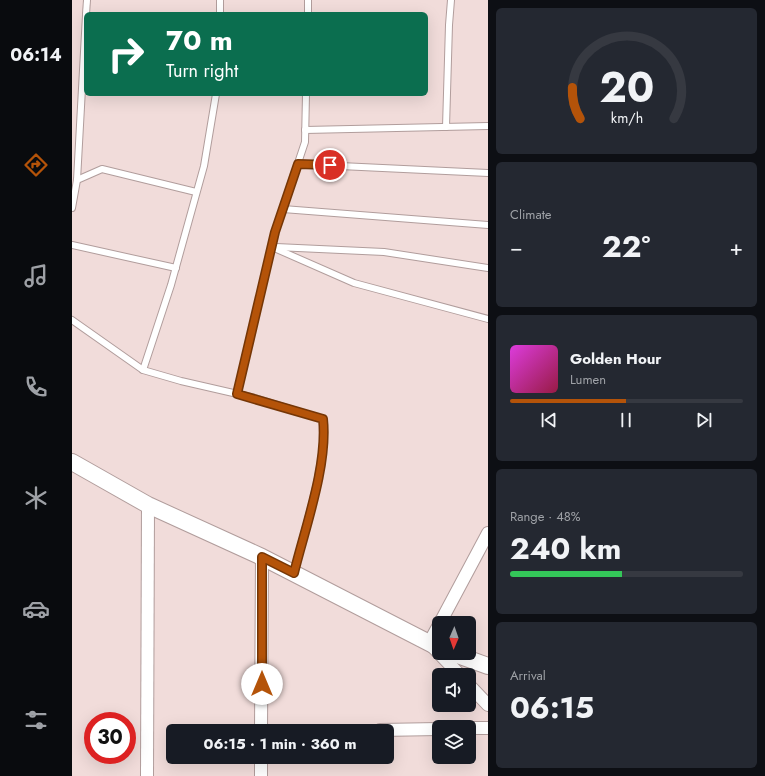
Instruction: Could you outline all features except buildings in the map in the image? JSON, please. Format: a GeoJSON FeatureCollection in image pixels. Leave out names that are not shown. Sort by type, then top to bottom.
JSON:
{"type":"FeatureCollection","features":[{"type":"Feature","properties":{"kind":"street"},"geometry":{"type":"LineString","coordinates":[[72,462],[148,505],[262,557],[432,645]]}},
{"type":"Feature","properties":{"kind":"street"},"geometry":{"type":"LineString","coordinates":[[147,776],[148,505]]}},
{"type":"Feature","properties":{"kind":"street"},"geometry":{"type":"LineString","coordinates":[[444,616],[488,533]]}},
{"type":"Feature","properties":{"kind":"street"},"geometry":{"type":"LineString","coordinates":[[261,724],[262,557]]}},
{"type":"Feature","properties":{"kind":"street"},"geometry":{"type":"LineString","coordinates":[[447,660],[454,668]]}},
{"type":"Feature","properties":{"kind":"street"},"geometry":{"type":"LineString","coordinates":[[471,660],[488,666]]}},
{"type":"Feature","properties":{"kind":"street"},"geometry":{"type":"LineString","coordinates":[[476,692],[488,705]]}},
{"type":"Feature","properties":{"kind":"street"},"geometry":{"type":"LineString","coordinates":[[476,728],[488,728]]}},
{"type":"Feature","properties":{"kind":"street"},"geometry":{"type":"LineString","coordinates":[[394,730],[432,729]]}},
{"type":"Feature","properties":{"kind":"street"},"geometry":{"type":"LineString","coordinates":[[261,764],[261,776]]}},
{"type":"Feature","properties":{"kind":"lane"},"geometry":{"type":"LineString","coordinates":[[86,12],[87,0]]}},
{"type":"Feature","properties":{"kind":"lane"},"geometry":{"type":"LineString","coordinates":[[220,0],[220,12]]}},
{"type":"Feature","properties":{"kind":"lane"},"geometry":{"type":"LineString","coordinates":[[308,0],[308,12]]}},
{"type":"Feature","properties":{"kind":"lane"},"geometry":{"type":"LineString","coordinates":[[446,127],[451,0]]}},
{"type":"Feature","properties":{"kind":"lane"},"geometry":{"type":"LineString","coordinates":[[72,208],[78,180],[84,89]]}},
{"type":"Feature","properties":{"kind":"lane"},"geometry":{"type":"LineString","coordinates":[[143,370],[176,268],[204,166],[216,96]]}},
{"type":"Feature","properties":{"kind":"lane"},"geometry":{"type":"LineString","coordinates":[[237,394],[272,246],[305,142],[306,96]]}},
{"type":"Feature","properties":{"kind":"lane"},"geometry":{"type":"LineString","coordinates":[[305,130],[488,126]]}},
{"type":"Feature","properties":{"kind":"lane"},"geometry":{"type":"LineString","coordinates":[[298,164],[488,173]]}},
{"type":"Feature","properties":{"kind":"lane"},"geometry":{"type":"LineString","coordinates":[[78,180],[102,169],[196,192]]}},
{"type":"Feature","properties":{"kind":"lane"},"geometry":{"type":"LineString","coordinates":[[283,209],[488,225]]}},
{"type":"Feature","properties":{"kind":"lane"},"geometry":{"type":"LineString","coordinates":[[72,245],[176,268]]}},
{"type":"Feature","properties":{"kind":"lane"},"geometry":{"type":"LineString","coordinates":[[272,246],[384,252],[488,268]]}},
{"type":"Feature","properties":{"kind":"lane"},"geometry":{"type":"LineString","coordinates":[[272,246],[354,283],[488,319]]}},
{"type":"Feature","properties":{"kind":"lane"},"geometry":{"type":"LineString","coordinates":[[72,320],[143,370],[181,381],[237,394],[323,419],[324,436],[316,484],[294,573]]}},
{"type":"Feature","properties":{"kind":"route"},"geometry":{"type":"LineString","coordinates":[[262,684],[262,557],[294,573],[316,484],[324,436],[323,419],[237,394],[275,232],[298,164],[330,165]]}}]}
